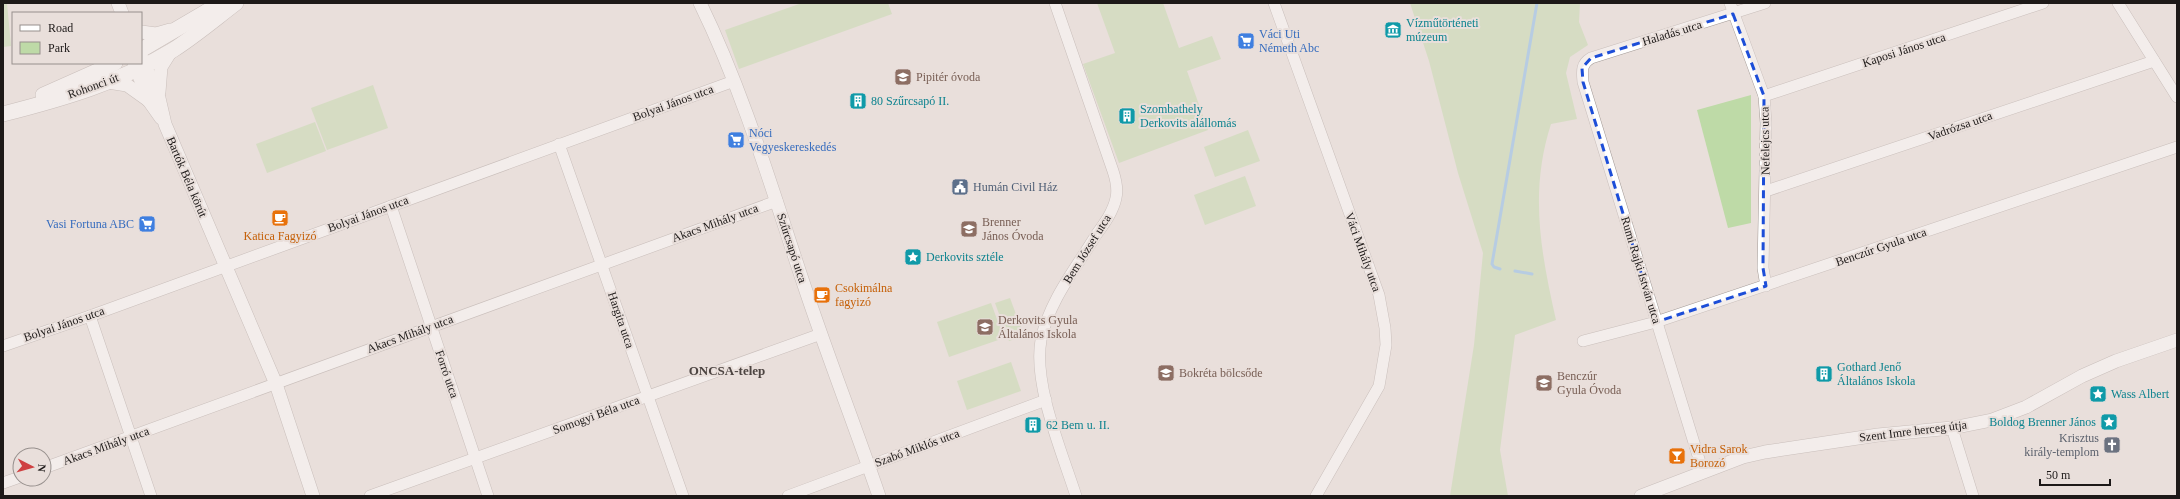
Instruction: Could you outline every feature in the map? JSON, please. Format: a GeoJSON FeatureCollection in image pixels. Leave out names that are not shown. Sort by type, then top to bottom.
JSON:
{"type":"FeatureCollection","features":[{"type":"Feature","properties":{"kind":"main road","name":"Rohonci út"},"geometry":{"type":"LineString","coordinates":[[142,62],[173,49],[236,3]]}},
{"type":"Feature","properties":{"kind":"main road"},"geometry":{"type":"LineString","coordinates":[[142,49],[215,6]]}},
{"type":"Feature","properties":{"kind":"main road","name":"Rohonci út"},"geometry":{"type":"LineString","coordinates":[[3,113],[113,64]]}},
{"type":"Feature","properties":{"kind":"main road","name":"Rohonci út"},"geometry":{"type":"LineString","coordinates":[[3,113],[41,104],[108,82],[137,64]]}},
{"type":"Feature","properties":{"kind":"street","name":"Szűrcsapó utca"},"geometry":{"type":"LineString","coordinates":[[700,3],[734,81],[777,201],[821,334],[879,496]]}},
{"type":"Feature","properties":{"kind":"street","name":"Bem József utca"},"geometry":{"type":"LineString","coordinates":[[1055,3],[1113,171],[1117,190],[1110,213],[1058,296],[1044,328],[1040,355],[1046,400],[1076,496]]}},
{"type":"Feature","properties":{"kind":"street","name":"Váci Mihály utca"},"geometry":{"type":"LineString","coordinates":[[1274,3],[1379,295],[1385,328],[1384,361],[1379,386],[1316,496]]}},
{"type":"Feature","properties":{"kind":"street","name":"Haladás utca"},"geometry":{"type":"LineString","coordinates":[[1582,68],[1585,62],[1591,58],[1731,8],[1765,3]]}},
{"type":"Feature","properties":{"kind":"street","name":"Kaposi János utca"},"geometry":{"type":"LineString","coordinates":[[1764,96],[2043,3]]}},
{"type":"Feature","properties":{"kind":"street"},"geometry":{"type":"LineString","coordinates":[[2118,3],[2177,97]]}},
{"type":"Feature","properties":{"kind":"street"},"geometry":{"type":"LineString","coordinates":[[142,32],[156,34],[164,33],[215,6]]}},
{"type":"Feature","properties":{"kind":"street","name":"Nefelejcs utca"},"geometry":{"type":"LineString","coordinates":[[1731,8],[1764,96],[1766,123],[1766,191],[1763,268],[1766,286]]}},
{"type":"Feature","properties":{"kind":"street"},"geometry":{"type":"LineString","coordinates":[[108,82],[127,85],[154,100],[161,67],[173,49]]}},
{"type":"Feature","properties":{"kind":"street","name":"Vadrózsa utca"},"geometry":{"type":"LineString","coordinates":[[1766,191],[2154,61]]}},
{"type":"Feature","properties":{"kind":"street"},"geometry":{"type":"LineString","coordinates":[[84,78],[102,64]]}},
{"type":"Feature","properties":{"kind":"street","name":"Bartók Béla körút"},"geometry":{"type":"LineString","coordinates":[[139,64],[276,384],[314,496]]}},
{"type":"Feature","properties":{"kind":"street","name":"Rumi Rajki István utca"},"geometry":{"type":"LineString","coordinates":[[1582,68],[1583,82],[1703,472]]}},
{"type":"Feature","properties":{"kind":"street","name":"Bolyai János utca"},"geometry":{"type":"LineString","coordinates":[[3,346],[90,316],[225,265],[734,81]]}},
{"type":"Feature","properties":{"kind":"street","name":"Hargita utca"},"geometry":{"type":"LineString","coordinates":[[560,144],[683,496]]}},
{"type":"Feature","properties":{"kind":"street","name":"Benczúr Gyula utca"},"geometry":{"type":"LineString","coordinates":[[1583,341],[1656,322],[2177,147]]}},
{"type":"Feature","properties":{"kind":"street","name":"Akacs Mihály utca"},"geometry":{"type":"LineString","coordinates":[[52,465],[777,201]]}},
{"type":"Feature","properties":{"kind":"street","name":"Forró utca"},"geometry":{"type":"LineString","coordinates":[[391,206],[488,496]]}},
{"type":"Feature","properties":{"kind":"street"},"geometry":{"type":"LineString","coordinates":[[90,316],[151,496]]}},
{"type":"Feature","properties":{"kind":"street","name":"Somogyi Béla utca"},"geometry":{"type":"LineString","coordinates":[[370,496],[821,334]]}},
{"type":"Feature","properties":{"kind":"street","name":"Szent Imre herceg útja"},"geometry":{"type":"LineString","coordinates":[[1641,496],[1664,491],[1703,472],[1765,452],[1878,435],[1952,428],[1992,420],[2011,414],[2094,370],[2136,353],[2177,340]]}},
{"type":"Feature","properties":{"kind":"street","name":"Szabó Miklós utca"},"geometry":{"type":"LineString","coordinates":[[788,496],[1046,400]]}},
{"type":"Feature","properties":{"kind":"street"},"geometry":{"type":"LineString","coordinates":[[1952,428],[1973,496]]}},
{"type":"Feature","properties":{"kind":"highlighted area"},"geometry":{"type":"Polygon","coordinates":[[[1733,14],[1764,96],[1763,268],[1766,286],[1656,322],[1583,82],[1582,68],[1591,58],[1733,14]]]}},
{"type":"Feature","properties":{"kind":"green space"},"geometry":{"type":"Polygon","coordinates":[[[3,3],[7,3],[11,46],[3,47],[3,3]]]}},
{"type":"Feature","properties":{"kind":"green space"},"geometry":{"type":"Polygon","coordinates":[[[802,3],[888,3],[892,14],[739,69],[725,30],[802,3]]]}},
{"type":"Feature","properties":{"kind":"green space"},"geometry":{"type":"Polygon","coordinates":[[[1097,3],[1163,3],[1179,48],[1212,36],[1221,59],[1187,71],[1208,130],[1119,163],[1083,64],[1115,53],[1097,3]]]}},
{"type":"Feature","properties":{"kind":"green space"},"geometry":{"type":"Polygon","coordinates":[[[1410,3],[1580,3],[1579,22],[1588,45],[1570,57],[1566,73],[1577,119],[1551,124],[1544,149],[1540,174],[1539,198],[1542,246],[1556,320],[1515,335],[1500,450],[1508,496],[1450,496],[1474,345],[1483,253],[1458,173],[1429,61],[1410,3]]]}},
{"type":"Feature","properties":{"kind":"green space"},"geometry":{"type":"Polygon","coordinates":[[[373,85],[388,128],[327,150],[311,108],[373,85]]]}},
{"type":"Feature","properties":{"kind":"green space"},"geometry":{"type":"Polygon","coordinates":[[[1751,95],[1751,223],[1728,228],[1697,110],[1751,95]]]}},
{"type":"Feature","properties":{"kind":"green space"},"geometry":{"type":"Polygon","coordinates":[[[315,122],[326,151],[267,173],[256,144],[315,122]]]}},
{"type":"Feature","properties":{"kind":"green space"},"geometry":{"type":"Polygon","coordinates":[[[1248,130],[1260,161],[1215,177],[1204,147],[1248,130]]]}},
{"type":"Feature","properties":{"kind":"green space"},"geometry":{"type":"Polygon","coordinates":[[[1245,176],[1256,206],[1205,225],[1194,195],[1245,176]]]}},
{"type":"Feature","properties":{"kind":"green space"},"geometry":{"type":"Polygon","coordinates":[[[1010,298],[1024,336],[1009,341],[995,303],[1010,298]]]}},
{"type":"Feature","properties":{"kind":"green space"},"geometry":{"type":"Polygon","coordinates":[[[991,303],[1004,338],[949,357],[937,322],[991,303]]]}},
{"type":"Feature","properties":{"kind":"green space"},"geometry":{"type":"Polygon","coordinates":[[[1011,362],[1021,391],[967,410],[957,381],[1011,362]]]}},
{"type":"Feature","properties":{"kind":"waterway"},"geometry":{"type":"LineString","coordinates":[[1500,269],[1494,267],[1492,264],[1537,3]]}},
{"type":"Feature","properties":{"kind":"waterway"},"geometry":{"type":"LineString","coordinates":[[1515,271],[1532,274]]}},
{"type":"Feature","properties":{"kind":"place","name":"Vízműtörténeti múzeum"},"geometry":{"type":"Point","coordinates":[1393,30]}},
{"type":"Feature","properties":{"kind":"place","name":"Váci Uti Németh Abc"},"geometry":{"type":"Point","coordinates":[1246,41]}},
{"type":"Feature","properties":{"kind":"place","name":"Pipitér óvoda"},"geometry":{"type":"Point","coordinates":[903,77]}},
{"type":"Feature","properties":{"kind":"place","name":"80 Szűrcsapó II."},"geometry":{"type":"Point","coordinates":[858,101]}},
{"type":"Feature","properties":{"kind":"place","name":"Szombathely Derkovits alállomás"},"geometry":{"type":"Point","coordinates":[1127,116]}},
{"type":"Feature","properties":{"kind":"place","name":"Nóci Vegyeskereskedés"},"geometry":{"type":"Point","coordinates":[736,140]}},
{"type":"Feature","properties":{"kind":"place","name":"Humán Civil Ház"},"geometry":{"type":"Point","coordinates":[960,187]}},
{"type":"Feature","properties":{"kind":"place","name":"Katica Fagyizó"},"geometry":{"type":"Point","coordinates":[280,218]}},
{"type":"Feature","properties":{"kind":"place","name":"Vasi Fortuna ABC"},"geometry":{"type":"Point","coordinates":[147,224]}},
{"type":"Feature","properties":{"kind":"place","name":"Brenner János Óvoda"},"geometry":{"type":"Point","coordinates":[969,229]}},
{"type":"Feature","properties":{"kind":"place","name":"Derkovits sztéle"},"geometry":{"type":"Point","coordinates":[913,257]}},
{"type":"Feature","properties":{"kind":"place","name":"Csokimálna fagyizó"},"geometry":{"type":"Point","coordinates":[822,295]}},
{"type":"Feature","properties":{"kind":"place","name":"Derkovits Gyula Általános Iskola"},"geometry":{"type":"Point","coordinates":[985,327]}},
{"type":"Feature","properties":{"kind":"place","name":"Bokréta bölcsőde"},"geometry":{"type":"Point","coordinates":[1166,373]}},
{"type":"Feature","properties":{"kind":"place","name":"Gothard Jenő Általános Iskola"},"geometry":{"type":"Point","coordinates":[1824,374]}},
{"type":"Feature","properties":{"kind":"place","name":"Benczúr Gyula Óvoda"},"geometry":{"type":"Point","coordinates":[1544,383]}},
{"type":"Feature","properties":{"kind":"place","name":"Wass Albert"},"geometry":{"type":"Point","coordinates":[2098,394]}},
{"type":"Feature","properties":{"kind":"place","name":"Boldog Brenner János"},"geometry":{"type":"Point","coordinates":[2109,422]}},
{"type":"Feature","properties":{"kind":"place","name":"62 Bem u. II."},"geometry":{"type":"Point","coordinates":[1033,425]}},
{"type":"Feature","properties":{"kind":"place","name":"Krisztus király-templom"},"geometry":{"type":"Point","coordinates":[2112,445]}},
{"type":"Feature","properties":{"kind":"place","name":"Vidra Sarok Borozó"},"geometry":{"type":"Point","coordinates":[1677,456]}},
{"type":"Feature","properties":{"kind":"district","name":"ONCSA-telep"},"geometry":{"type":"Point","coordinates":[727,370]}}]}
